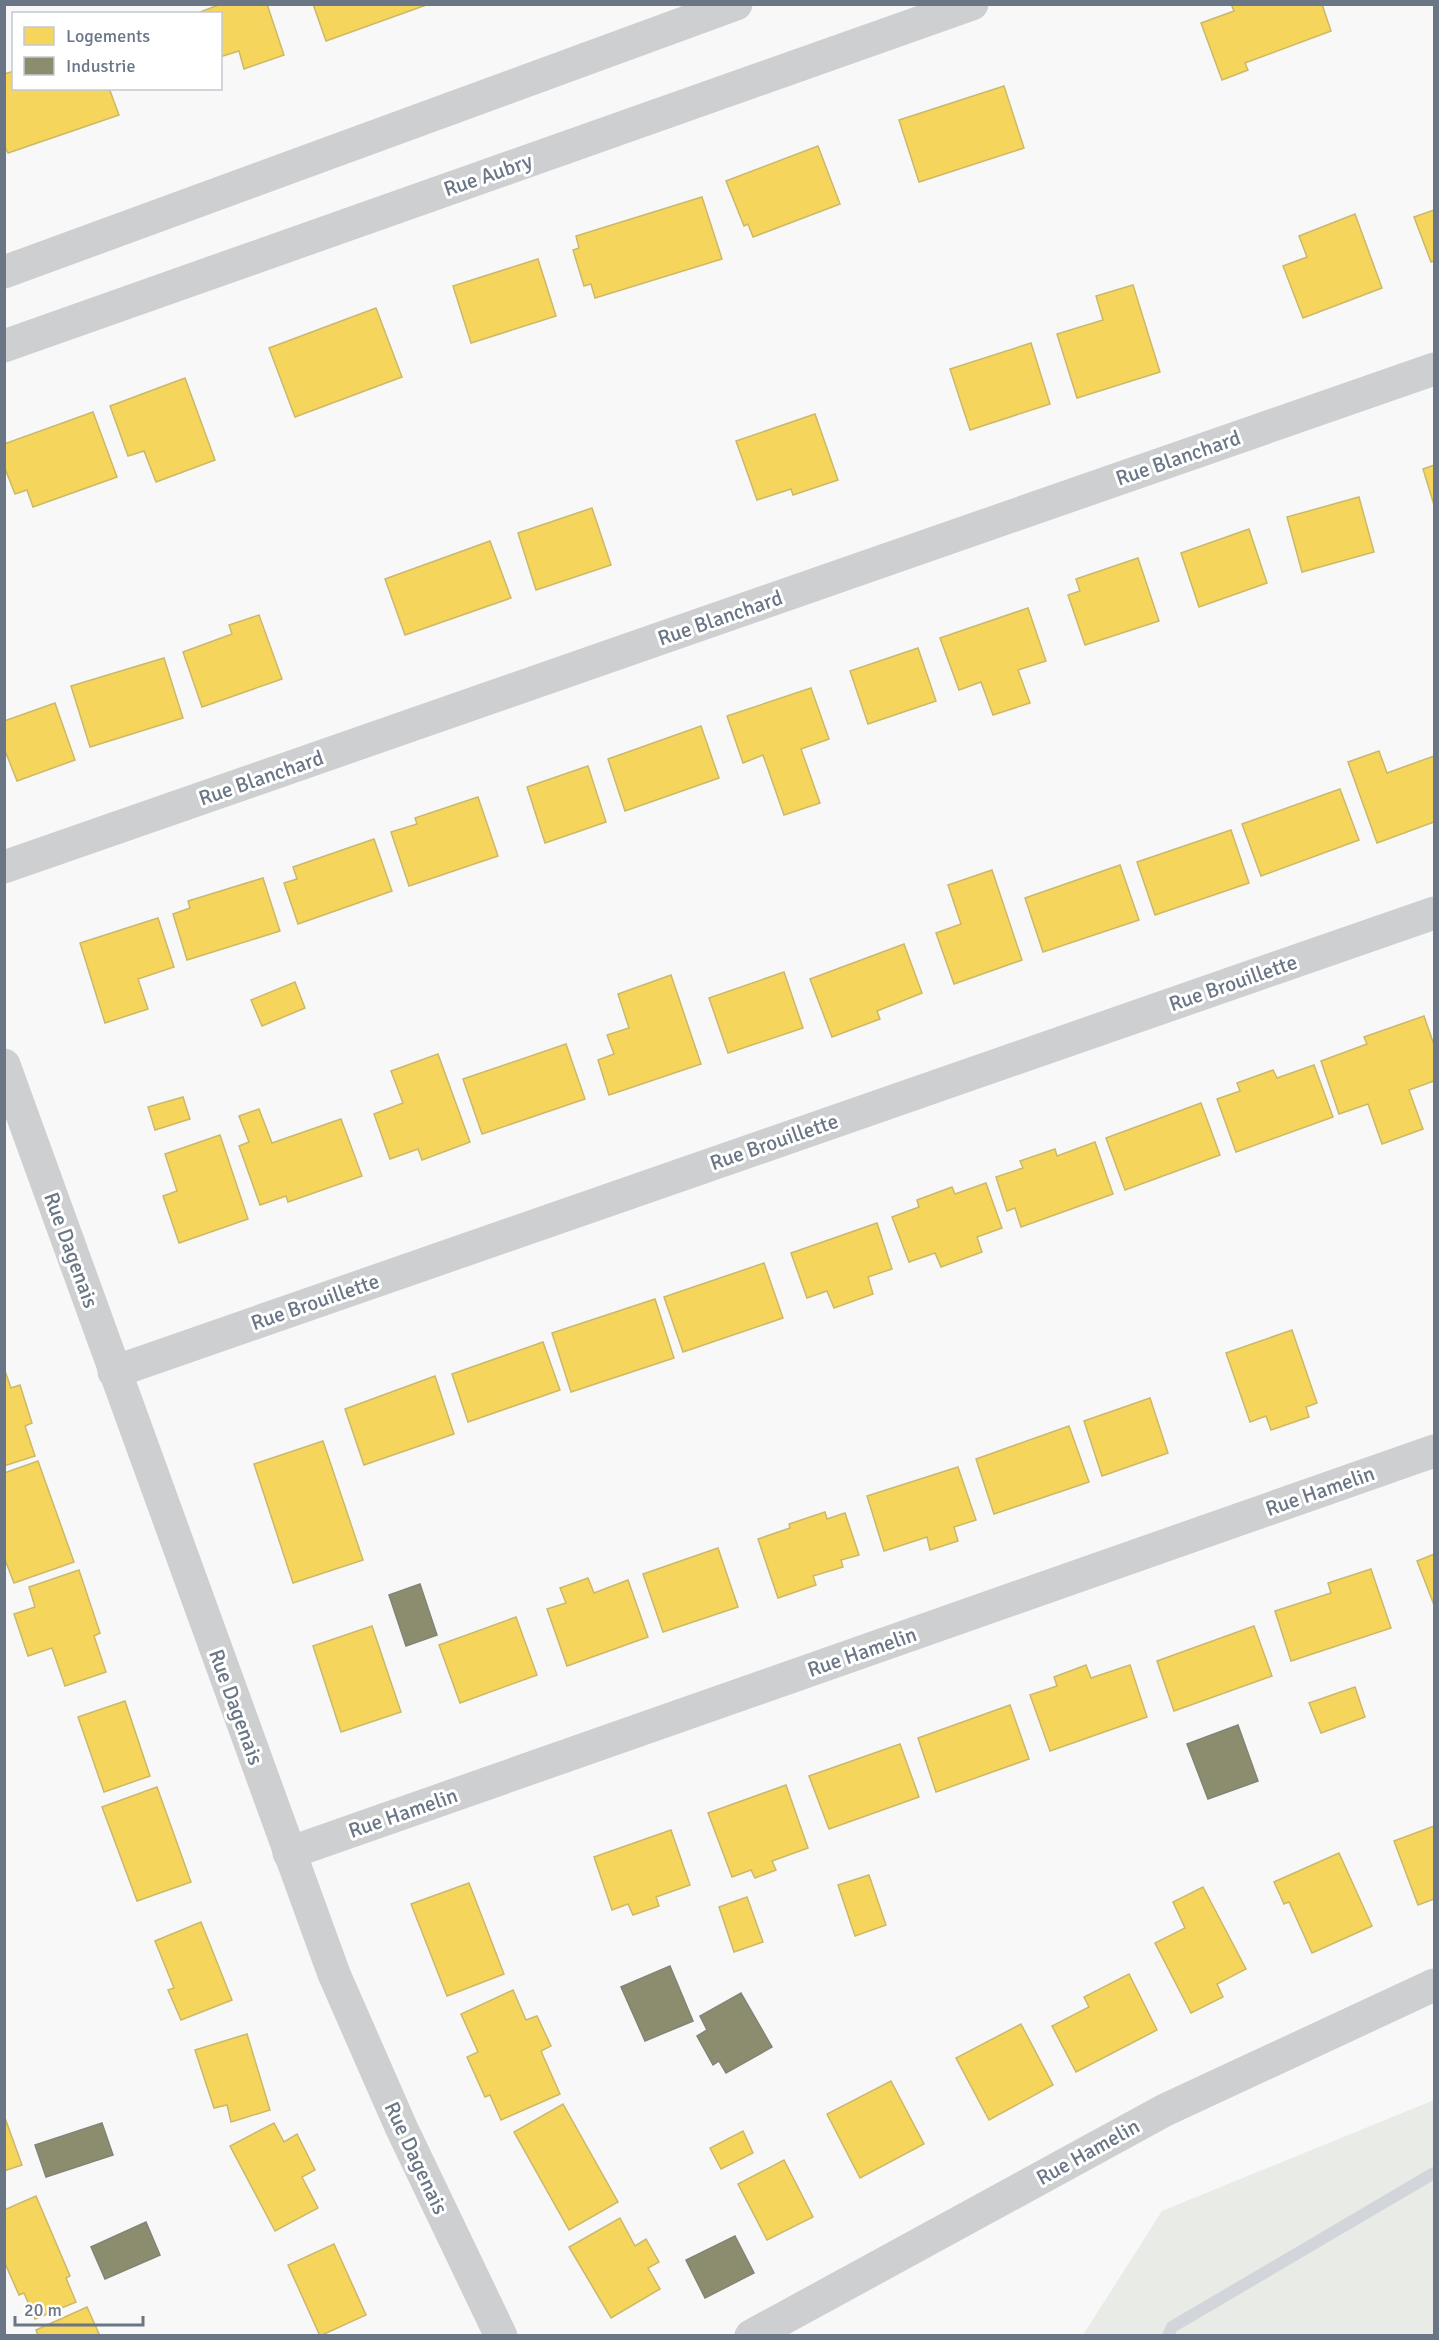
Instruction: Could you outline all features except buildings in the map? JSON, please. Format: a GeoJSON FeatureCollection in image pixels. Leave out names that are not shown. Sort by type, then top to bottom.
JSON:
{"type":"FeatureCollection","features":[{"type":"Feature","properties":{"kind":"street"},"geometry":{"type":"LineString","coordinates":[[4,272],[736,4]]}},
{"type":"Feature","properties":{"kind":"street","name":"Rue Aubry"},"geometry":{"type":"LineString","coordinates":[[4,346],[972,4]]}},
{"type":"Feature","properties":{"kind":"street","name":"Rue Blanchard"},"geometry":{"type":"LineString","coordinates":[[4,867],[1434,369]]}},
{"type":"Feature","properties":{"kind":"street","name":"Rue Brouillette"},"geometry":{"type":"LineString","coordinates":[[114,1372],[1434,913]]}},
{"type":"Feature","properties":{"kind":"street","name":"Rue Dagenais"},"geometry":{"type":"LineString","coordinates":[[4,1065],[334,1974],[400,2127],[501,2336]]}},
{"type":"Feature","properties":{"kind":"street","name":"Rue Hamelin"},"geometry":{"type":"LineString","coordinates":[[289,1853],[1434,1451]]}},
{"type":"Feature","properties":{"kind":"street","name":"Rue Hamelin"},"geometry":{"type":"LineString","coordinates":[[751,2336],[1165,2110],[1434,1985]]}},
{"type":"Feature","properties":{"kind":"shaded area"},"geometry":{"type":"Polygon","coordinates":[[[1434,2100],[1434,2335],[1083,2335],[1162,2211],[1434,2100]]]}},
{"type":"Feature","properties":{"kind":"waterway"},"geometry":{"type":"LineString","coordinates":[[1168,2336],[1172,2327],[1434,2173]]}}]}
